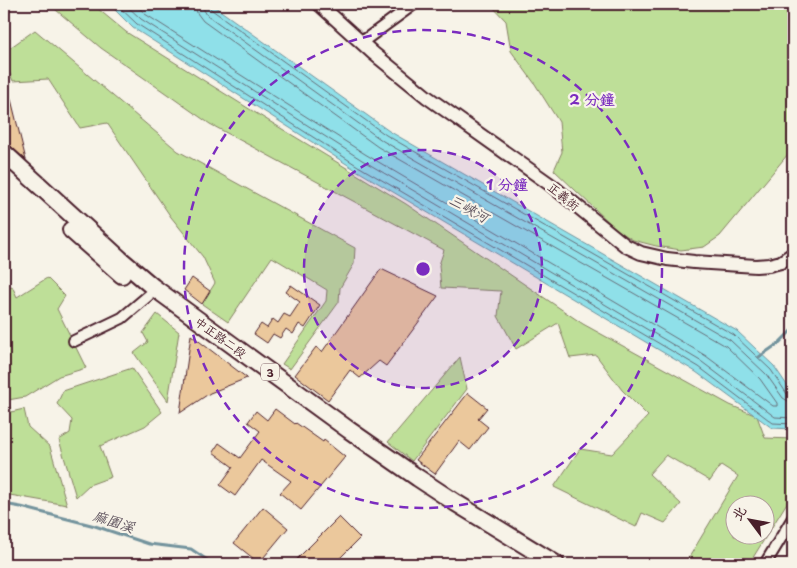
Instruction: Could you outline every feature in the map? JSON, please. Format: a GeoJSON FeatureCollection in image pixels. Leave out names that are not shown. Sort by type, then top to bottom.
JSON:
{"type":"FeatureCollection","features":[{"type":"Feature","properties":{"kind":"main road","name":"中正路二段"},"geometry":{"type":"LineString","coordinates":[[4,152],[153,287],[418,478],[556,564]]}},
{"type":"Feature","properties":{"kind":"main road","name":"中正路二段"},"geometry":{"type":"LineString","coordinates":[[4,167],[103,259],[148,296],[410,486],[535,564]]}},
{"type":"Feature","properties":{"kind":"street","name":"正義街"},"geometry":{"type":"LineString","coordinates":[[320,4],[427,97],[551,185],[626,246],[641,253],[667,259],[756,266],[781,262],[793,254]]}},
{"type":"Feature","properties":{"kind":"street"},"geometry":{"type":"LineString","coordinates":[[362,42],[414,4]]}},
{"type":"Feature","properties":{"kind":"street"},"geometry":{"type":"LineString","coordinates":[[74,341],[122,318],[148,296]]}},
{"type":"Feature","properties":{"kind":"street"},"geometry":{"type":"LineString","coordinates":[[765,564],[793,518]]}},
{"type":"Feature","properties":{"kind":"green space"},"geometry":{"type":"Polygon","coordinates":[[[49,4],[92,4],[126,32],[406,204],[583,324],[730,405],[757,416],[765,438],[793,439],[793,493],[774,524],[774,496],[726,496],[738,476],[721,465],[710,481],[666,455],[649,474],[681,504],[665,523],[642,513],[636,527],[554,487],[580,449],[612,454],[648,416],[622,390],[596,355],[570,358],[558,323],[516,349],[498,316],[501,291],[441,288],[439,265],[444,250],[210,124],[101,48],[49,4]]]}},
{"type":"Feature","properties":{"kind":"green space"},"geometry":{"type":"Polygon","coordinates":[[[490,4],[793,4],[793,148],[720,236],[704,247],[681,250],[633,240],[616,229],[554,170],[562,152],[559,122],[511,51],[506,21],[490,4]]]}},
{"type":"Feature","properties":{"kind":"green space"},"geometry":{"type":"Polygon","coordinates":[[[35,30],[178,151],[355,248],[354,264],[340,288],[339,302],[290,369],[282,364],[326,301],[327,290],[272,257],[228,322],[202,304],[215,283],[203,257],[171,217],[107,123],[80,128],[48,79],[13,81],[4,59],[4,52],[35,30]]]}},
{"type":"Feature","properties":{"kind":"green space"},"geometry":{"type":"Polygon","coordinates":[[[47,278],[65,296],[57,309],[86,368],[59,376],[25,397],[8,400],[11,412],[24,409],[28,427],[50,447],[67,505],[4,494],[4,289],[12,286],[17,297],[47,278]]]}},
{"type":"Feature","properties":{"kind":"green space"},"geometry":{"type":"Polygon","coordinates":[[[157,314],[179,332],[168,401],[134,353],[148,342],[143,333],[157,314]]]}},
{"type":"Feature","properties":{"kind":"green space"},"geometry":{"type":"Polygon","coordinates":[[[460,357],[467,389],[412,461],[388,442],[460,357]]]}},
{"type":"Feature","properties":{"kind":"green space"},"geometry":{"type":"Polygon","coordinates":[[[132,368],[162,412],[145,426],[100,446],[111,477],[89,485],[76,497],[59,440],[70,433],[72,420],[57,404],[63,391],[132,368]]]}},
{"type":"Feature","properties":{"kind":"green space"},"geometry":{"type":"Polygon","coordinates":[[[724,499],[724,546],[760,546],[749,564],[685,564],[724,499]]]}},
{"type":"Feature","properties":{"kind":"water","name":"三峽河"},"geometry":{"type":"Polygon","coordinates":[[[109,4],[211,4],[389,131],[737,331],[774,366],[793,394],[793,429],[772,428],[696,372],[356,170],[133,28],[109,4]]]}},
{"type":"Feature","properties":{"kind":"building"},"geometry":{"type":"Polygon","coordinates":[[[4,83],[7,83],[26,160],[4,140],[4,83]]]}},
{"type":"Feature","properties":{"kind":"building"},"geometry":{"type":"Polygon","coordinates":[[[381,269],[438,296],[386,366],[379,361],[360,378],[350,370],[328,400],[295,375],[316,347],[322,352],[381,269]]]}},
{"type":"Feature","properties":{"kind":"building"},"geometry":{"type":"Polygon","coordinates":[[[192,278],[210,291],[202,304],[184,290],[192,278]]]}},
{"type":"Feature","properties":{"kind":"building"},"geometry":{"type":"Polygon","coordinates":[[[291,285],[320,305],[305,328],[299,324],[293,334],[286,329],[280,338],[273,334],[267,343],[254,334],[261,324],[267,328],[273,319],[278,323],[284,314],[290,317],[300,302],[286,292],[291,285]]]}},
{"type":"Feature","properties":{"kind":"building"},"geometry":{"type":"Polygon","coordinates":[[[191,335],[247,378],[210,393],[180,413],[191,335]]]}},
{"type":"Feature","properties":{"kind":"building"},"geometry":{"type":"Polygon","coordinates":[[[468,393],[487,408],[478,419],[488,427],[470,450],[459,441],[435,474],[416,460],[468,393]]]}},
{"type":"Feature","properties":{"kind":"building"},"geometry":{"type":"Polygon","coordinates":[[[275,409],[323,442],[324,440],[345,457],[301,510],[280,493],[291,481],[261,460],[235,496],[220,485],[233,467],[213,452],[219,443],[240,458],[260,431],[248,422],[256,411],[267,420],[275,409]]]}},
{"type":"Feature","properties":{"kind":"building"},"geometry":{"type":"Polygon","coordinates":[[[263,507],[288,528],[259,563],[234,543],[263,507]]]}},
{"type":"Feature","properties":{"kind":"building"},"geometry":{"type":"Polygon","coordinates":[[[339,517],[360,538],[334,564],[292,564],[339,517]]]}},
{"type":"Feature","properties":{"kind":"waterway"},"geometry":{"type":"LineString","coordinates":[[759,357],[779,343],[793,329]]}},
{"type":"Feature","properties":{"kind":"waterway","name":"麻園溪"},"geometry":{"type":"LineString","coordinates":[[4,504],[95,526],[149,544],[191,549],[213,564]]}}]}
